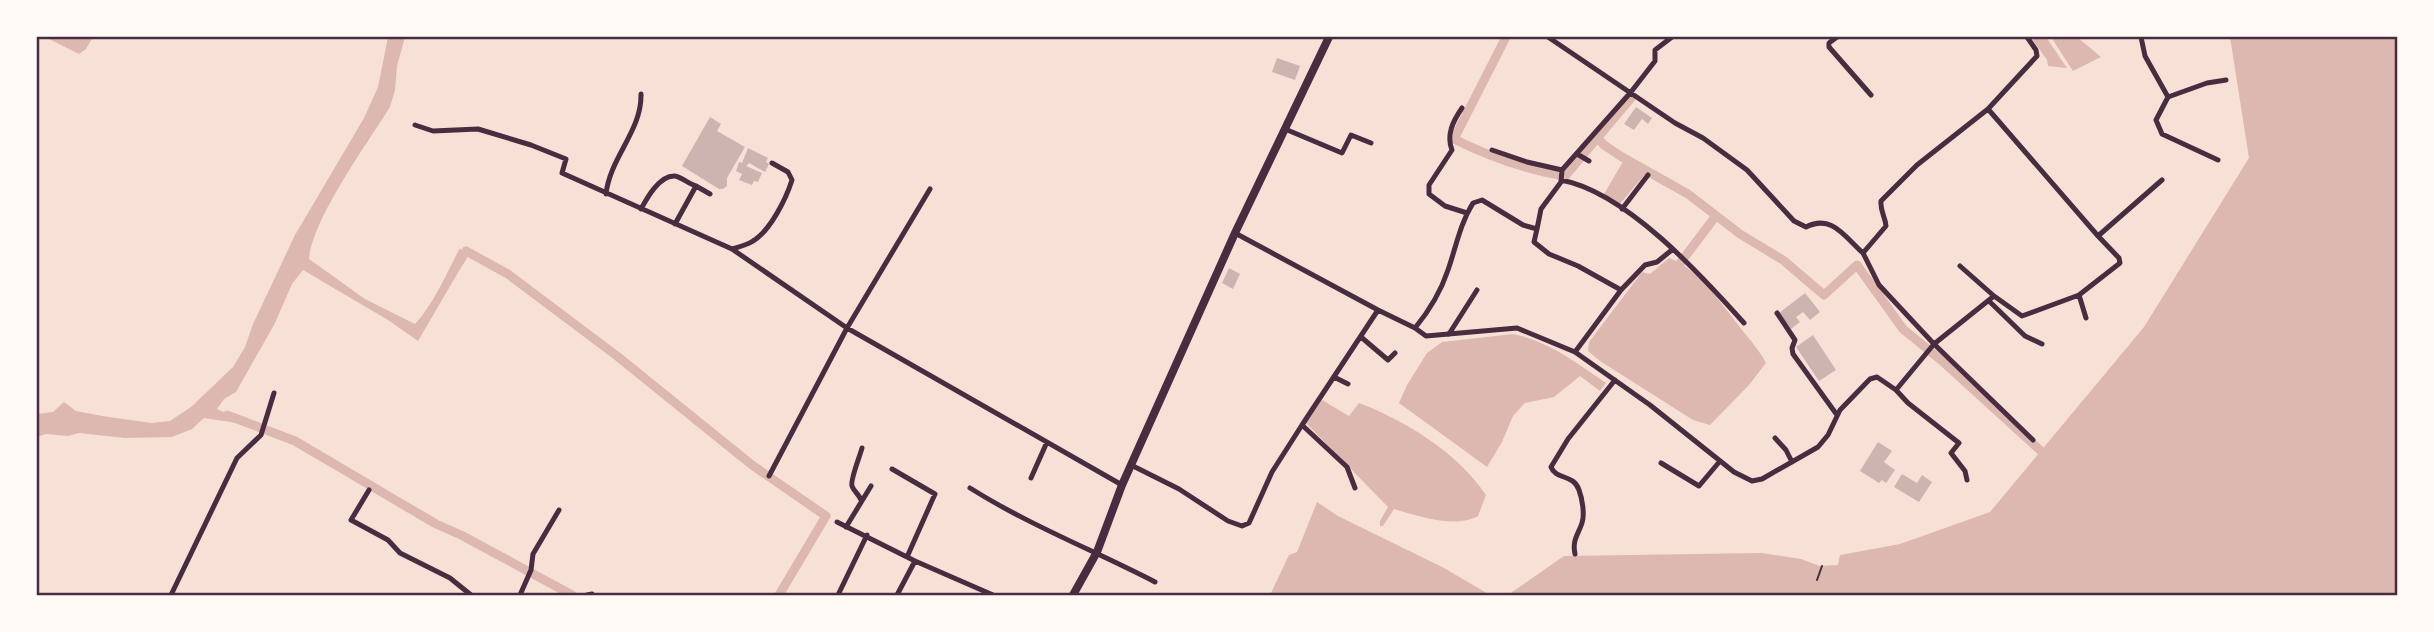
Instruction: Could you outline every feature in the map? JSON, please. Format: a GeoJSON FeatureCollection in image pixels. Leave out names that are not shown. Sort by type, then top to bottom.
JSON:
{"type":"FeatureCollection","features":[{"type":"Feature","properties":{"kind":"main road"},"geometry":{"type":"LineString","coordinates":[[1073,595],[1097,552],[1122,485],[1235,233],[1329,37]]}},
{"type":"Feature","properties":{"kind":"street"},"geometry":{"type":"LineString","coordinates":[[1548,37],[1675,123],[1703,138],[1747,170],[1794,221],[1805,227],[1820,221],[1829,223],[1863,253],[1879,285],[1931,348],[2033,440]]}},
{"type":"Feature","properties":{"kind":"street"},"geometry":{"type":"LineString","coordinates":[[1621,290],[1578,266],[1549,254],[1534,242],[1541,209],[1562,180],[1562,170],[1631,92],[1655,61],[1655,50],[1671,37]]}},
{"type":"Feature","properties":{"kind":"street"},"geometry":{"type":"LineString","coordinates":[[1837,37],[1829,43],[1829,47],[1871,95]]}},
{"type":"Feature","properties":{"kind":"street"},"geometry":{"type":"LineString","coordinates":[[1863,253],[1886,226],[1880,209],[1881,201],[1917,165],[1988,109],[2037,56],[2027,37]]}},
{"type":"Feature","properties":{"kind":"street"},"geometry":{"type":"LineString","coordinates":[[2141,37],[2145,56],[2168,97]]}},
{"type":"Feature","properties":{"kind":"street"},"geometry":{"type":"LineString","coordinates":[[2218,160],[2162,134],[2156,120],[2168,97],[2207,83],[2226,80]]}},
{"type":"Feature","properties":{"kind":"street"},"geometry":{"type":"LineString","coordinates":[[606,194],[615,162],[637,121],[641,94]]}},
{"type":"Feature","properties":{"kind":"street"},"geometry":{"type":"LineString","coordinates":[[1462,108],[1448,141],[1452,150],[1429,185],[1429,194],[1445,206],[1467,213]]}},
{"type":"Feature","properties":{"kind":"street"},"geometry":{"type":"LineString","coordinates":[[1988,109],[2119,258],[2119,263],[2113,270],[2079,295],[2022,316],[1992,299]]}},
{"type":"Feature","properties":{"kind":"street"},"geometry":{"type":"LineString","coordinates":[[415,125],[433,131],[478,129],[566,159],[562,173],[732,249],[847,328],[1122,485]]}},
{"type":"Feature","properties":{"kind":"street"},"geometry":{"type":"LineString","coordinates":[[1285,129],[1342,153],[1351,135],[1371,143]]}},
{"type":"Feature","properties":{"kind":"street"},"geometry":{"type":"LineString","coordinates":[[1492,150],[1562,170]]}},
{"type":"Feature","properties":{"kind":"street"},"geometry":{"type":"LineString","coordinates":[[1577,154],[1589,161]]}},
{"type":"Feature","properties":{"kind":"street"},"geometry":{"type":"LineString","coordinates":[[732,249],[755,241],[786,198],[792,180],[788,172],[772,163]]}},
{"type":"Feature","properties":{"kind":"street"},"geometry":{"type":"LineString","coordinates":[[1622,209],[1648,175]]}},
{"type":"Feature","properties":{"kind":"street"},"geometry":{"type":"LineString","coordinates":[[642,209],[660,182],[671,177],[677,176],[710,194]]}},
{"type":"Feature","properties":{"kind":"street"},"geometry":{"type":"LineString","coordinates":[[1562,180],[1585,187],[1622,209],[1677,253],[1744,323]]}},
{"type":"Feature","properties":{"kind":"street"},"geometry":{"type":"LineString","coordinates":[[2098,236],[2162,180]]}},
{"type":"Feature","properties":{"kind":"street"},"geometry":{"type":"LineString","coordinates":[[675,224],[696,186]]}},
{"type":"Feature","properties":{"kind":"street"},"geometry":{"type":"LineString","coordinates":[[769,476],[847,328],[930,189]]}},
{"type":"Feature","properties":{"kind":"street"},"geometry":{"type":"LineString","coordinates":[[1415,328],[1429,312],[1448,271],[1453,249],[1473,203],[1482,200],[1523,225],[1537,229]]}},
{"type":"Feature","properties":{"kind":"street"},"geometry":{"type":"LineString","coordinates":[[1235,233],[1415,328],[1426,337],[1517,328],[1576,352],[1658,411],[1720,461],[1752,481],[1762,479],[1791,460],[1818,447],[1829,435],[1837,415],[1874,377],[1896,390],[1908,403],[1959,443],[1951,453],[1965,471],[1967,480]]}},
{"type":"Feature","properties":{"kind":"street"},"geometry":{"type":"LineString","coordinates":[[1576,352],[1621,290],[1645,265],[1677,253]]}},
{"type":"Feature","properties":{"kind":"street"},"geometry":{"type":"LineString","coordinates":[[1960,266],[2025,336],[2042,344]]}},
{"type":"Feature","properties":{"kind":"street"},"geometry":{"type":"LineString","coordinates":[[1449,334],[1477,290]]}},
{"type":"Feature","properties":{"kind":"street"},"geometry":{"type":"LineString","coordinates":[[2079,295],[2087,318]]}},
{"type":"Feature","properties":{"kind":"street"},"geometry":{"type":"LineString","coordinates":[[1896,390],[1931,348],[1992,299]]}},
{"type":"Feature","properties":{"kind":"street"},"geometry":{"type":"LineString","coordinates":[[1131,465],[1179,489],[1228,521],[1242,526],[1249,523],[1272,472],[1378,310]]}},
{"type":"Feature","properties":{"kind":"street"},"geometry":{"type":"LineString","coordinates":[[1777,313],[1796,340],[1792,348],[1793,354],[1837,415]]}},
{"type":"Feature","properties":{"kind":"street"},"geometry":{"type":"LineString","coordinates":[[1361,337],[1388,360],[1395,353]]}},
{"type":"Feature","properties":{"kind":"street"},"geometry":{"type":"LineString","coordinates":[[1334,377],[1348,384]]}},
{"type":"Feature","properties":{"kind":"street"},"geometry":{"type":"LineString","coordinates":[[1575,554],[1574,539],[1583,522],[1578,488],[1573,480],[1556,474],[1551,467],[1568,439],[1615,380]]}},
{"type":"Feature","properties":{"kind":"street"},"geometry":{"type":"LineString","coordinates":[[171,595],[237,458],[261,435],[274,393]]}},
{"type":"Feature","properties":{"kind":"street"},"geometry":{"type":"LineString","coordinates":[[1302,425],[1347,467],[1355,488]]}},
{"type":"Feature","properties":{"kind":"street"},"geometry":{"type":"LineString","coordinates":[[1775,438],[1791,460]]}},
{"type":"Feature","properties":{"kind":"street"},"geometry":{"type":"LineString","coordinates":[[1031,478],[1047,442]]}},
{"type":"Feature","properties":{"kind":"street"},"geometry":{"type":"LineString","coordinates":[[861,500],[851,485],[851,477],[858,465],[862,448]]}},
{"type":"Feature","properties":{"kind":"street"},"geometry":{"type":"LineString","coordinates":[[1661,463],[1699,486],[1720,461]]}},
{"type":"Feature","properties":{"kind":"street"},"geometry":{"type":"LineString","coordinates":[[892,469],[935,494],[907,557]]}},
{"type":"Feature","properties":{"kind":"street"},"geometry":{"type":"LineString","coordinates":[[846,527],[871,486]]}},
{"type":"Feature","properties":{"kind":"street"},"geometry":{"type":"LineString","coordinates":[[970,488],[1027,522],[1097,552],[1154,582]]}},
{"type":"Feature","properties":{"kind":"street"},"geometry":{"type":"LineString","coordinates":[[369,490],[351,520],[388,540],[400,553],[450,578],[471,595]]}},
{"type":"Feature","properties":{"kind":"street"},"geometry":{"type":"LineString","coordinates":[[520,595],[530,573],[533,554],[559,510]]}},
{"type":"Feature","properties":{"kind":"street"},"geometry":{"type":"LineString","coordinates":[[837,522],[979,593],[993,595]]}},
{"type":"Feature","properties":{"kind":"street"},"geometry":{"type":"LineString","coordinates":[[838,595],[867,536]]}},
{"type":"Feature","properties":{"kind":"street"},"geometry":{"type":"LineString","coordinates":[[897,595],[915,561]]}},
{"type":"Feature","properties":{"kind":"path"},"geometry":{"type":"LineString","coordinates":[[1817,580],[1822,566]]}},
{"type":"Feature","properties":{"kind":"shaded area"},"geometry":{"type":"Polygon","coordinates":[[[45,37],[93,37],[86,49],[79,54],[45,37]]]}},
{"type":"Feature","properties":{"kind":"shaded area"},"geometry":{"type":"Polygon","coordinates":[[[388,37],[405,37],[390,107],[330,203],[320,223],[309,259],[365,299],[415,324],[434,297],[460,248],[466,259],[418,341],[388,320],[303,270],[292,284],[275,323],[236,392],[224,399],[217,409],[251,425],[204,418],[192,429],[172,437],[125,438],[79,433],[68,436],[46,434],[37,437],[37,414],[53,412],[64,402],[76,411],[102,416],[152,423],[170,421],[191,407],[233,367],[245,347],[295,235],[364,118],[378,87],[388,37]]]}},
{"type":"Feature","properties":{"kind":"shaded area"},"geometry":{"type":"Polygon","coordinates":[[[2031,37],[2046,37],[2067,68],[2048,66],[2047,60],[2031,37]]]}},
{"type":"Feature","properties":{"kind":"shaded area"},"geometry":{"type":"Polygon","coordinates":[[[2051,37],[2077,37],[2101,57],[2073,71],[2051,37]]]}},
{"type":"Feature","properties":{"kind":"shaded area"},"geometry":{"type":"Polygon","coordinates":[[[2230,37],[2397,37],[2397,595],[1508,595],[1564,556],[1761,553],[1801,559],[1820,566],[1838,565],[1840,555],[1900,544],[1990,512],[2144,327],[2249,158],[2230,37]]]}},
{"type":"Feature","properties":{"kind":"shaded area"},"geometry":{"type":"Polygon","coordinates":[[[1624,160],[1646,173],[1619,205],[1604,194],[1624,160]]]}},
{"type":"Feature","properties":{"kind":"shaded area"},"geometry":{"type":"Polygon","coordinates":[[[1669,258],[1680,263],[1701,280],[1766,363],[1749,385],[1710,425],[1693,420],[1588,351],[1589,342],[1642,272],[1650,274],[1669,258]]]}},
{"type":"Feature","properties":{"kind":"shaded area"},"geometry":{"type":"Polygon","coordinates":[[[1513,334],[1550,347],[1606,383],[1600,391],[1580,376],[1554,397],[1525,403],[1513,416],[1487,467],[1399,403],[1427,353],[1442,342],[1513,334]]]}},
{"type":"Feature","properties":{"kind":"shaded area"},"geometry":{"type":"Polygon","coordinates":[[[1322,400],[1349,416],[1359,403],[1395,419],[1429,440],[1461,465],[1486,495],[1478,516],[1469,520],[1448,521],[1394,509],[1383,526],[1380,526],[1388,507],[1306,423],[1322,400]]]}},
{"type":"Feature","properties":{"kind":"shaded area"},"geometry":{"type":"Polygon","coordinates":[[[1317,502],[1338,516],[1444,568],[1490,595],[1270,595],[1289,555],[1297,552],[1317,502]]]}},
{"type":"Feature","properties":{"kind":"building"},"geometry":{"type":"Polygon","coordinates":[[[1277,58],[1300,66],[1295,80],[1272,72],[1277,58]]]}},
{"type":"Feature","properties":{"kind":"building"},"geometry":{"type":"Polygon","coordinates":[[[1636,107],[1652,118],[1648,124],[1642,119],[1634,130],[1624,124],[1636,107]]]}},
{"type":"Feature","properties":{"kind":"building"},"geometry":{"type":"Polygon","coordinates":[[[710,117],[721,124],[717,131],[745,147],[727,178],[727,186],[723,189],[682,166],[710,117]]]}},
{"type":"Feature","properties":{"kind":"building"},"geometry":{"type":"Polygon","coordinates":[[[748,148],[768,158],[766,162],[769,164],[765,172],[749,163],[746,166],[762,173],[758,182],[754,181],[752,185],[739,180],[742,174],[736,171],[748,148]]]}},
{"type":"Feature","properties":{"kind":"building"},"geometry":{"type":"Polygon","coordinates":[[[1229,268],[1240,274],[1233,289],[1222,283],[1229,268]]]}},
{"type":"Feature","properties":{"kind":"building"},"geometry":{"type":"Polygon","coordinates":[[[1805,293],[1820,312],[1810,320],[1803,312],[1796,317],[1800,322],[1791,329],[1779,313],[1805,293]]]}},
{"type":"Feature","properties":{"kind":"building"},"geometry":{"type":"Polygon","coordinates":[[[1813,335],[1836,370],[1819,381],[1796,347],[1813,335]]]}},
{"type":"Feature","properties":{"kind":"building"},"geometry":{"type":"Polygon","coordinates":[[[1878,442],[1892,451],[1884,462],[1895,470],[1886,483],[1882,480],[1879,483],[1860,471],[1878,442]]]}},
{"type":"Feature","properties":{"kind":"building"},"geometry":{"type":"Polygon","coordinates":[[[1902,474],[1917,483],[1922,475],[1932,482],[1919,502],[1894,487],[1902,474]]]}},
{"type":"Feature","properties":{"kind":"waterway"},"geometry":{"type":"LineString","coordinates":[[1506,37],[1454,139],[1508,162],[1565,176],[1631,98]]}},
{"type":"Feature","properties":{"kind":"waterway"},"geometry":{"type":"LineString","coordinates":[[1596,136],[1622,157],[1688,194],[1740,234],[1783,260],[1824,295],[1857,265],[1903,329],[2041,451]]}},
{"type":"Feature","properties":{"kind":"waterway"},"geometry":{"type":"LineString","coordinates":[[1681,262],[1715,217]]}},
{"type":"Feature","properties":{"kind":"waterway"},"geometry":{"type":"LineString","coordinates":[[460,261],[466,251],[508,274],[617,356],[752,465],[826,516],[779,595]]}},
{"type":"Feature","properties":{"kind":"waterway"},"geometry":{"type":"LineString","coordinates":[[227,415],[295,441],[436,524],[572,595]]}}]}
